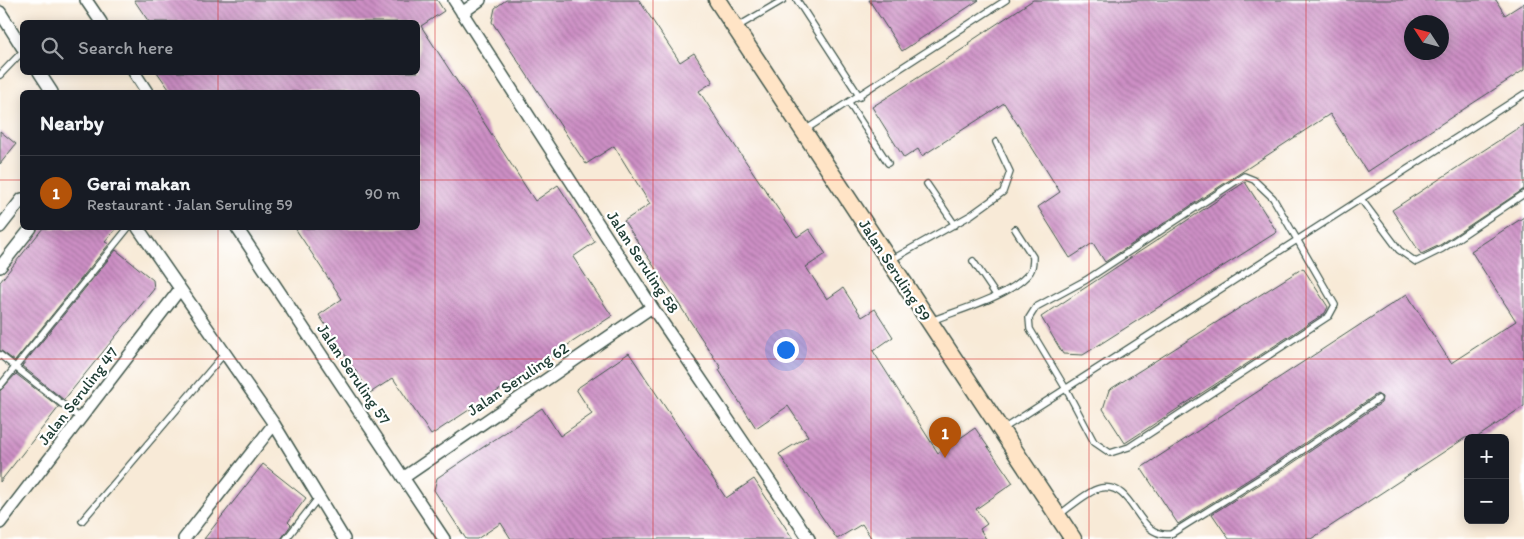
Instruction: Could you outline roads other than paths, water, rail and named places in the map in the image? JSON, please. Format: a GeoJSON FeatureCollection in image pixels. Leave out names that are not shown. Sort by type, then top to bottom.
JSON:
{"type":"FeatureCollection","features":[{"type":"Feature","properties":{"kind":"main road","name":"Jalan Seruling 59"},"geometry":{"type":"LineString","coordinates":[[717,0],[1073,539]]}},
{"type":"Feature","properties":{"kind":"street"},"geometry":{"type":"LineString","coordinates":[[86,0],[100,20]]}},
{"type":"Feature","properties":{"kind":"street","name":"Jalan Seruling 58"},"geometry":{"type":"LineString","coordinates":[[454,0],[652,307],[809,539]]}},
{"type":"Feature","properties":{"kind":"street"},"geometry":{"type":"LineString","coordinates":[[462,13],[480,0]]}},
{"type":"Feature","properties":{"kind":"street"},"geometry":{"type":"LineString","coordinates":[[0,12],[20,44]]}},
{"type":"Feature","properties":{"kind":"street"},"geometry":{"type":"LineString","coordinates":[[41,75],[51,90]]}},
{"type":"Feature","properties":{"kind":"street"},"geometry":{"type":"LineString","coordinates":[[136,75],[146,90]]}},
{"type":"Feature","properties":{"kind":"street"},"geometry":{"type":"LineString","coordinates":[[0,227],[20,201]]}},
{"type":"Feature","properties":{"kind":"street"},"geometry":{"type":"LineString","coordinates":[[0,267],[29,230]]}},
{"type":"Feature","properties":{"kind":"street"},"geometry":{"type":"LineString","coordinates":[[139,230],[274,424],[320,496],[344,539]]}},
{"type":"Feature","properties":{"kind":"street","name":"Jalan Seruling 57"},"geometry":{"type":"LineString","coordinates":[[238,230],[444,539]]}},
{"type":"Feature","properties":{"kind":"street","name":"Jalan Seruling 47"},"geometry":{"type":"LineString","coordinates":[[0,523],[180,289]]}},
{"type":"Feature","properties":{"kind":"street","name":"Jalan Seruling 62"},"geometry":{"type":"LineString","coordinates":[[403,478],[652,307]]}},
{"type":"Feature","properties":{"kind":"street"},"geometry":{"type":"LineString","coordinates":[[184,539],[274,424]]}},
{"type":"Feature","properties":{"kind":"lane"},"geometry":{"type":"LineString","coordinates":[[735,28],[783,0]]}},
{"type":"Feature","properties":{"kind":"lane"},"geometry":{"type":"LineString","coordinates":[[797,0],[860,97]]}},
{"type":"Feature","properties":{"kind":"lane"},"geometry":{"type":"LineString","coordinates":[[804,131],[860,97],[1006,0]]}},
{"type":"Feature","properties":{"kind":"lane"},"geometry":{"type":"LineString","coordinates":[[0,76],[20,54]]}},
{"type":"Feature","properties":{"kind":"lane"},"geometry":{"type":"LineString","coordinates":[[1001,430],[1524,94]]}},
{"type":"Feature","properties":{"kind":"lane"},"geometry":{"type":"LineString","coordinates":[[849,103],[888,163]]}},
{"type":"Feature","properties":{"kind":"lane"},"geometry":{"type":"LineString","coordinates":[[889,261],[954,225],[1003,192],[1010,172],[996,142]]}},
{"type":"Feature","properties":{"kind":"lane"},"geometry":{"type":"LineString","coordinates":[[1244,176],[1254,180],[1273,198],[1335,305],[1330,316],[1232,381],[1129,447],[1110,453],[1094,442],[1066,389],[1030,329],[1029,318],[1036,307],[1086,280],[1244,176]]}},
{"type":"Feature","properties":{"kind":"lane"},"geometry":{"type":"LineString","coordinates":[[927,184],[954,225]]}},
{"type":"Feature","properties":{"kind":"lane"},"geometry":{"type":"LineString","coordinates":[[1361,199],[1399,250],[1416,262],[1442,249],[1524,194]]}},
{"type":"Feature","properties":{"kind":"lane"},"geometry":{"type":"LineString","coordinates":[[929,321],[996,295],[1017,283],[1031,271],[1033,257],[1015,229]]}},
{"type":"Feature","properties":{"kind":"lane"},"geometry":{"type":"LineString","coordinates":[[0,386],[126,230]]}},
{"type":"Feature","properties":{"kind":"lane"},"geometry":{"type":"LineString","coordinates":[[973,260],[996,295]]}},
{"type":"Feature","properties":{"kind":"lane"},"geometry":{"type":"LineString","coordinates":[[82,521],[224,354]]}},
{"type":"Feature","properties":{"kind":"lane"},"geometry":{"type":"LineString","coordinates":[[0,355],[81,419]]}},
{"type":"Feature","properties":{"kind":"lane"},"geometry":{"type":"LineString","coordinates":[[1058,516],[1099,488],[1108,488],[1118,490],[1151,533],[1161,537],[1171,534],[1265,475],[1378,399]]}},
{"type":"Feature","properties":{"kind":"lane"},"geometry":{"type":"LineString","coordinates":[[286,539],[320,496]]}},
{"type":"Feature","properties":{"kind":"place","name":"Gerai makan"},"geometry":{"type":"Point","coordinates":[945,458]}}]}
